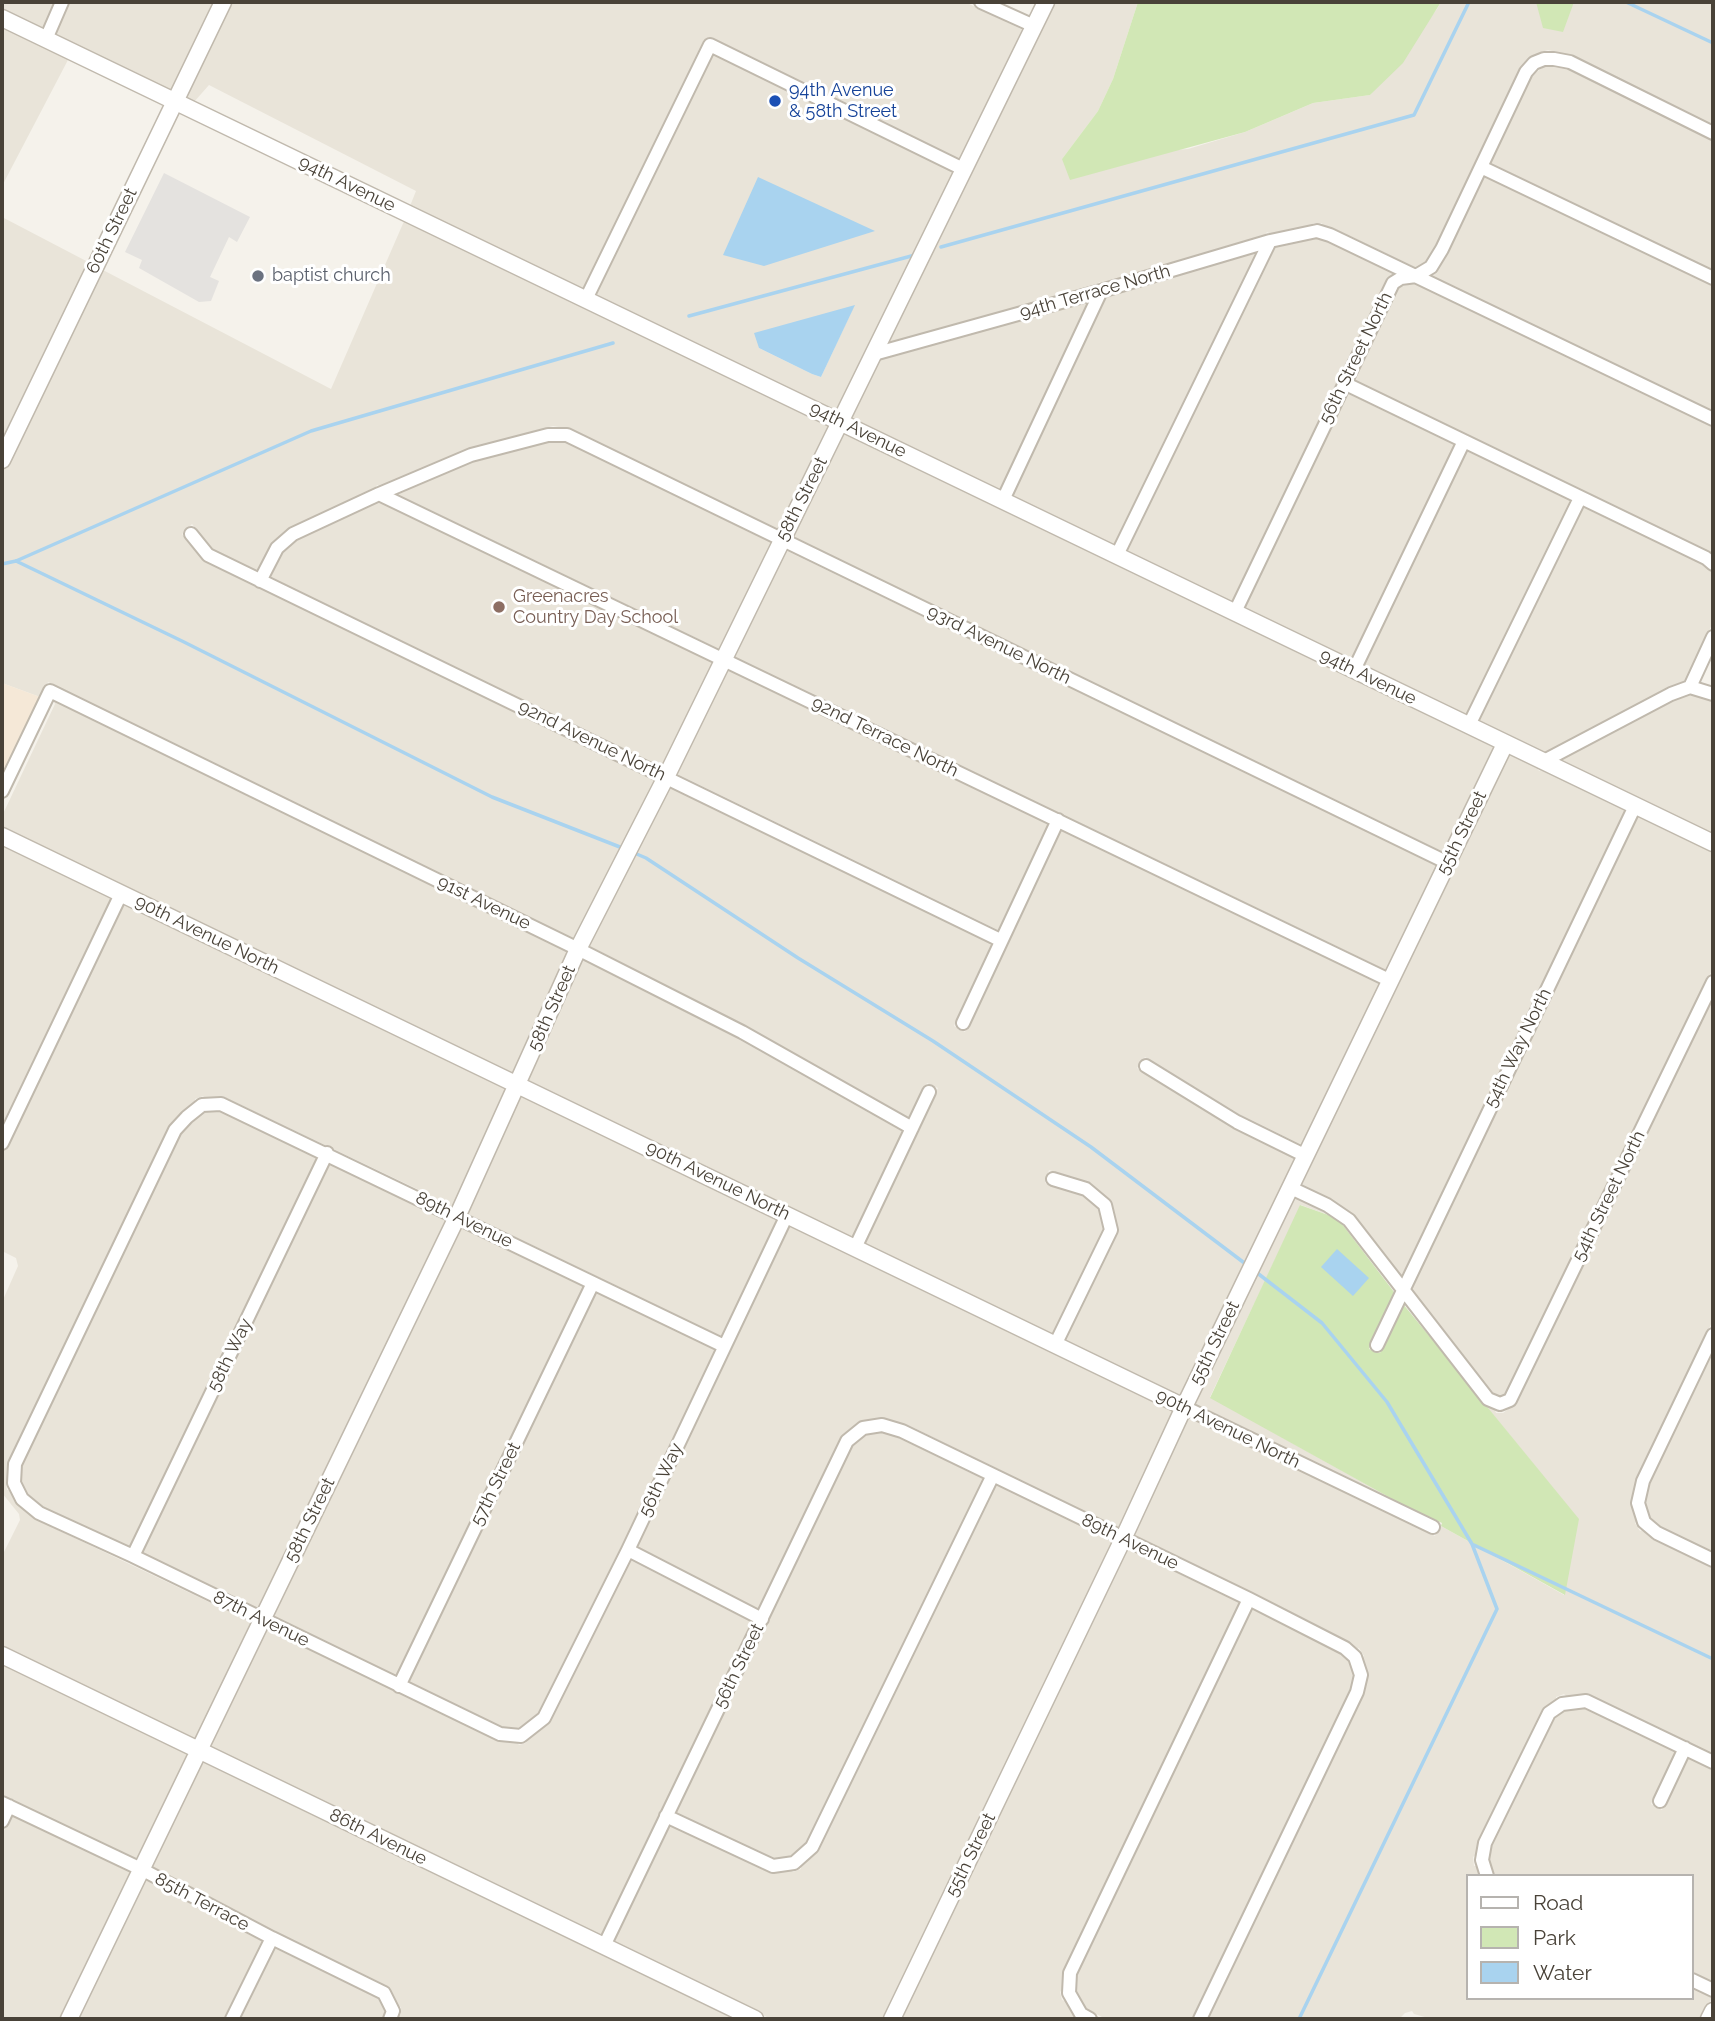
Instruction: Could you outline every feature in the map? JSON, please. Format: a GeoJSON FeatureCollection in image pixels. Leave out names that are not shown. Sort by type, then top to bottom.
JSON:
{"type":"FeatureCollection","features":[{"type":"Feature","properties":{"kind":"street"},"geometry":{"type":"LineString","coordinates":[[46,39],[62,2]]}},
{"type":"Feature","properties":{"kind":"street","name":"60th Street"},"geometry":{"type":"LineString","coordinates":[[2,460],[223,2]]}},
{"type":"Feature","properties":{"kind":"street"},"geometry":{"type":"LineString","coordinates":[[981,2],[1034,26]]}},
{"type":"Feature","properties":{"kind":"street","name":"58th Street"},"geometry":{"type":"LineString","coordinates":[[69,2019],[457,1217],[578,949],[666,777],[1046,2]]}},
{"type":"Feature","properties":{"kind":"street","name":"94th Avenue"},"geometry":{"type":"LineString","coordinates":[[2,18],[1713,843]]}},
{"type":"Feature","properties":{"kind":"street"},"geometry":{"type":"LineString","coordinates":[[586,299],[710,45],[963,169]]}},
{"type":"Feature","properties":{"kind":"street","name":"56th Street North"},"geometry":{"type":"LineString","coordinates":[[1235,612],[1393,283],[1401,278],[1416,276],[1431,267],[1443,249],[1526,72],[1544,59],[1570,62],[1713,133]]}},
{"type":"Feature","properties":{"kind":"street"},"geometry":{"type":"LineString","coordinates":[[1481,167],[1713,278]]}},
{"type":"Feature","properties":{"kind":"street","name":"94th Terrace North"},"geometry":{"type":"LineString","coordinates":[[874,354],[1270,241],[1317,231],[1416,276]]}},
{"type":"Feature","properties":{"kind":"street"},"geometry":{"type":"LineString","coordinates":[[1117,555],[1270,241]]}},
{"type":"Feature","properties":{"kind":"street"},"geometry":{"type":"LineString","coordinates":[[1416,276],[1713,419]]}},
{"type":"Feature","properties":{"kind":"street"},"geometry":{"type":"LineString","coordinates":[[1003,500],[1101,291]]}},
{"type":"Feature","properties":{"kind":"street"},"geometry":{"type":"LineString","coordinates":[[1345,383],[1706,558],[1713,564]]}},
{"type":"Feature","properties":{"kind":"street","name":"93rd Avenue North"},"geometry":{"type":"LineString","coordinates":[[379,494],[471,455],[548,435],[566,435],[1448,863]]}},
{"type":"Feature","properties":{"kind":"street"},"geometry":{"type":"LineString","coordinates":[[1353,670],[1464,441]]}},
{"type":"Feature","properties":{"kind":"street"},"geometry":{"type":"LineString","coordinates":[[260,581],[276,548],[293,534],[379,494]]}},
{"type":"Feature","properties":{"kind":"street","name":"92nd Terrace North"},"geometry":{"type":"LineString","coordinates":[[379,494],[1391,981]]}},
{"type":"Feature","properties":{"kind":"street"},"geometry":{"type":"LineString","coordinates":[[1469,725],[1580,498]]}},
{"type":"Feature","properties":{"kind":"street","name":"92nd Avenue North"},"geometry":{"type":"LineString","coordinates":[[191,534],[208,555],[1000,940]]}},
{"type":"Feature","properties":{"kind":"street"},"geometry":{"type":"LineString","coordinates":[[1690,687],[1713,637]]}},
{"type":"Feature","properties":{"kind":"street"},"geometry":{"type":"LineString","coordinates":[[1542,762],[1671,694],[1690,687],[1713,694]]}},
{"type":"Feature","properties":{"kind":"street","name":"91st Avenue"},"geometry":{"type":"LineString","coordinates":[[2,791],[50,691],[578,949],[741,1032],[912,1128]]}},
{"type":"Feature","properties":{"kind":"street","name":"55th Street"},"geometry":{"type":"LineString","coordinates":[[892,2019],[1505,744]]}},
{"type":"Feature","properties":{"kind":"street","name":"54th Way North"},"geometry":{"type":"LineString","coordinates":[[1377,1345],[1635,806]]}},
{"type":"Feature","properties":{"kind":"street"},"geometry":{"type":"LineString","coordinates":[[963,1023],[1058,820]]}},
{"type":"Feature","properties":{"kind":"street","name":"90th Avenue North"},"geometry":{"type":"LineString","coordinates":[[2,836],[1433,1527]]}},
{"type":"Feature","properties":{"kind":"street"},"geometry":{"type":"LineString","coordinates":[[2,1143],[121,894]]}},
{"type":"Feature","properties":{"kind":"street","name":"54th Street North"},"geometry":{"type":"LineString","coordinates":[[1402,1290],[1488,1399],[1500,1404],[1510,1400],[1713,982]]}},
{"type":"Feature","properties":{"kind":"street"},"geometry":{"type":"LineString","coordinates":[[1146,1066],[1237,1122],[1306,1156]]}},
{"type":"Feature","properties":{"kind":"street"},"geometry":{"type":"LineString","coordinates":[[855,1248],[929,1092]]}},
{"type":"Feature","properties":{"kind":"street","name":"89th Avenue"},"geometry":{"type":"LineString","coordinates":[[14,1483],[15,1464],[175,1130],[202,1105],[221,1104],[724,1346]]}},
{"type":"Feature","properties":{"kind":"street","name":"58th Way"},"geometry":{"type":"LineString","coordinates":[[133,1556],[327,1153]]}},
{"type":"Feature","properties":{"kind":"street"},"geometry":{"type":"LineString","coordinates":[[1053,1179],[1086,1189],[1105,1205],[1111,1230],[1055,1345]]}},
{"type":"Feature","properties":{"kind":"street"},"geometry":{"type":"LineString","coordinates":[[1291,1188],[1327,1205],[1349,1220],[1402,1290]]}},
{"type":"Feature","properties":{"kind":"street","name":"56th Way"},"geometry":{"type":"LineString","coordinates":[[521,1735],[544,1717],[628,1550],[787,1215]]}},
{"type":"Feature","properties":{"kind":"street","name":"57th Street"},"geometry":{"type":"LineString","coordinates":[[399,1686],[593,1283]]}},
{"type":"Feature","properties":{"kind":"street"},"geometry":{"type":"LineString","coordinates":[[1713,1335],[1643,1481],[1638,1503],[1644,1522],[1657,1533],[1713,1560]]}},
{"type":"Feature","properties":{"kind":"street","name":"56th Street"},"geometry":{"type":"LineString","coordinates":[[604,1946],[847,1441],[863,1428],[882,1425],[902,1431]]}},
{"type":"Feature","properties":{"kind":"street","name":"89th Avenue"},"geometry":{"type":"LineString","coordinates":[[902,1431],[1249,1599],[1345,1648],[1355,1657],[1361,1675],[1357,1692],[1200,2019]]}},
{"type":"Feature","properties":{"kind":"street"},"geometry":{"type":"LineString","coordinates":[[666,1816],[773,1866],[794,1863],[813,1847],[993,1475]]}},
{"type":"Feature","properties":{"kind":"street","name":"87th Avenue"},"geometry":{"type":"LineString","coordinates":[[14,1483],[22,1499],[39,1513],[500,1734],[521,1735]]}},
{"type":"Feature","properties":{"kind":"street"},"geometry":{"type":"LineString","coordinates":[[628,1550],[762,1619]]}},
{"type":"Feature","properties":{"kind":"street"},"geometry":{"type":"LineString","coordinates":[[1090,2019],[1081,2014],[1069,1993],[1070,1973],[1249,1599]]}},
{"type":"Feature","properties":{"kind":"street","name":"86th Avenue"},"geometry":{"type":"LineString","coordinates":[[2,1655],[755,2019]]}},
{"type":"Feature","properties":{"kind":"street"},"geometry":{"type":"LineString","coordinates":[[1487,1874],[1482,1860],[1485,1843],[1549,1713],[1562,1704],[1586,1701],[1713,1762]]}},
{"type":"Feature","properties":{"kind":"street"},"geometry":{"type":"LineString","coordinates":[[1660,1801],[1685,1748]]}},
{"type":"Feature","properties":{"kind":"street"},"geometry":{"type":"LineString","coordinates":[[2,1821],[5,1805]]}},
{"type":"Feature","properties":{"kind":"street","name":"85th Terrace"},"geometry":{"type":"LineString","coordinates":[[5,1805],[143,1870],[384,1993],[391,2015]]}},
{"type":"Feature","properties":{"kind":"street"},"geometry":{"type":"LineString","coordinates":[[232,2019],[272,1938]]}},
{"type":"Feature","properties":{"kind":"street"},"geometry":{"type":"LineString","coordinates":[[1694,1981],[1713,1990]]}},
{"type":"Feature","properties":{"kind":"street"},"geometry":{"type":"LineString","coordinates":[[1709,2019],[1713,2011]]}},
{"type":"Feature","properties":{"kind":"shaded area"},"geometry":{"type":"Polygon","coordinates":[[[2,2],[55,2],[43,30],[2,10],[2,2]]]}},
{"type":"Feature","properties":{"kind":"shaded area"},"geometry":{"type":"Polygon","coordinates":[[[69,2],[216,2],[172,92],[54,35],[69,2]]]}},
{"type":"Feature","properties":{"kind":"shaded area"},"geometry":{"type":"Polygon","coordinates":[[[230,2],[965,2],[1025,31],[838,412],[410,206],[416,191],[209,85],[194,102],[184,97],[230,2]],[[854,306],[759,348],[821,377],[854,306]]]}},
{"type":"Feature","properties":{"kind":"shaded area"},"geometry":{"type":"Polygon","coordinates":[[[1053,2],[1138,2],[1113,79],[1098,111],[1062,159],[1188,149],[1245,132],[1313,103],[1370,95],[1441,2],[1713,2],[1713,125],[1573,56],[1548,50],[1538,53],[1520,69],[1437,246],[1426,262],[1416,268],[1333,228],[1323,226],[1322,223],[1313,223],[1271,234],[1267,232],[1265,235],[1102,284],[1099,282],[1097,285],[886,344],[1053,2]]]}},
{"type":"Feature","properties":{"kind":"shaded area"},"geometry":{"type":"Polygon","coordinates":[[[2,26],[69,58],[2,186],[2,26]]]}},
{"type":"Feature","properties":{"kind":"shaded area"},"geometry":{"type":"Polygon","coordinates":[[[1545,66],[1568,69],[1713,141],[1713,270],[1490,163],[1531,76],[1545,66]]]}},
{"type":"Feature","properties":{"kind":"shaded area"},"geometry":{"type":"Polygon","coordinates":[[[164,173],[250,217],[237,242],[229,237],[210,277],[219,281],[211,301],[199,302],[139,268],[142,260],[125,252],[164,173]]]}},
{"type":"Feature","properties":{"kind":"shaded area"},"geometry":{"type":"Polygon","coordinates":[[[1484,176],[1713,286],[1713,411],[1430,275],[1436,271],[1448,252],[1484,176]]]}},
{"type":"Feature","properties":{"kind":"shaded area"},"geometry":{"type":"Polygon","coordinates":[[[2,217],[90,263],[2,445],[2,217]]]}},
{"type":"Feature","properties":{"kind":"shaded area"},"geometry":{"type":"Polygon","coordinates":[[[405,219],[832,425],[778,530],[570,429],[553,426],[470,448],[377,485],[289,529],[271,545],[257,572],[212,549],[192,524],[182,534],[205,561],[657,780],[576,940],[48,682],[40,697],[2,683],[2,474],[101,269],[331,389],[405,219]]]}},
{"type":"Feature","properties":{"kind":"shaded area"},"geometry":{"type":"Polygon","coordinates":[[[1316,238],[1395,274],[1387,280],[1232,603],[1126,551],[1274,247],[1316,238]]]}},
{"type":"Feature","properties":{"kind":"shaded area"},"geometry":{"type":"Polygon","coordinates":[[[1257,252],[1115,546],[1012,496],[1106,297],[1257,252]]]}},
{"type":"Feature","properties":{"kind":"shaded area"},"geometry":{"type":"Polygon","coordinates":[[[1414,283],[1713,427],[1713,555],[1353,380],[1397,288],[1414,283]]]}},
{"type":"Feature","properties":{"kind":"shaded area"},"geometry":{"type":"Polygon","coordinates":[[[1090,301],[1000,490],[850,418],[878,360],[1090,301]]]}},
{"type":"Feature","properties":{"kind":"shaded area"},"geometry":{"type":"Polygon","coordinates":[[[1347,393],[1455,445],[1351,661],[1244,609],[1347,393]]]}},
{"type":"Feature","properties":{"kind":"shaded area"},"geometry":{"type":"Polygon","coordinates":[[[843,430],[1496,748],[1445,853],[790,536],[843,430]]]}},
{"type":"Feature","properties":{"kind":"shaded area"},"geometry":{"type":"Polygon","coordinates":[[[548,442],[565,442],[772,543],[721,650],[396,494],[472,461],[548,442]]]}},
{"type":"Feature","properties":{"kind":"shaded area"},"geometry":{"type":"Polygon","coordinates":[[[1466,450],[1572,501],[1466,716],[1362,667],[1466,450]]]}},
{"type":"Feature","properties":{"kind":"shaded area"},"geometry":{"type":"Polygon","coordinates":[[[379,501],[714,663],[664,768],[269,577],[281,553],[296,540],[379,501]]]}},
{"type":"Feature","properties":{"kind":"shaded area"},"geometry":{"type":"Polygon","coordinates":[[[1583,507],[1702,564],[1713,573],[1713,622],[1686,681],[1543,754],[1477,722],[1583,507]]]}},
{"type":"Feature","properties":{"kind":"shaded area"},"geometry":{"type":"Polygon","coordinates":[[[783,549],[1439,866],[1388,971],[732,656],[783,549]]]}},
{"type":"Feature","properties":{"kind":"shaded area"},"geometry":{"type":"Polygon","coordinates":[[[726,668],[1049,824],[998,930],[675,773],[726,668]]]}},
{"type":"Feature","properties":{"kind":"shaded area"},"geometry":{"type":"Polygon","coordinates":[[[2,683],[40,697],[2,776],[2,683]]]}},
{"type":"Feature","properties":{"kind":"shaded area"},"geometry":{"type":"Polygon","coordinates":[[[1690,694],[1713,702],[1713,835],[1558,761],[1673,700],[1690,694]]]}},
{"type":"Feature","properties":{"kind":"shaded area"},"geometry":{"type":"Polygon","coordinates":[[[53,700],[570,952],[515,1076],[2,828],[2,816],[55,704],[53,700]]]}},
{"type":"Feature","properties":{"kind":"shaded area"},"geometry":{"type":"Polygon","coordinates":[[[1508,753],[1537,767],[1539,771],[1542,769],[1626,809],[1401,1277],[1353,1214],[1300,1184],[1508,753]]]}},
{"type":"Feature","properties":{"kind":"shaded area"},"geometry":{"type":"Polygon","coordinates":[[[669,786],[992,943],[954,1026],[965,1032],[1060,830],[1382,984],[1304,1146],[1241,1115],[1145,1057],[1137,1068],[1234,1128],[1298,1159],[1182,1398],[1064,1341],[1116,1233],[1112,1203],[1091,1183],[1049,1170],[1045,1183],[1083,1195],[1100,1210],[1104,1229],[1053,1335],[864,1244],[938,1088],[927,1083],[909,1119],[745,1026],[587,945],[669,786]]]}},
{"type":"Feature","properties":{"kind":"shaded area"},"geometry":{"type":"Polygon","coordinates":[[[1637,815],[1713,851],[1713,968],[1506,1395],[1501,1397],[1492,1393],[1409,1289],[1637,815]]]}},
{"type":"Feature","properties":{"kind":"shaded area"},"geometry":{"type":"Polygon","coordinates":[[[2,844],[113,897],[2,1128],[2,844]]]}},
{"type":"Feature","properties":{"kind":"shaded area"},"geometry":{"type":"Polygon","coordinates":[[[124,903],[509,1088],[455,1207],[224,1097],[203,1096],[195,1099],[170,1128],[10,1461],[7,1490],[10,1490],[18,1504],[35,1519],[253,1623],[197,1741],[2,1647],[2,1556],[20,1520],[19,1514],[2,1493],[2,1302],[18,1266],[16,1258],[2,1251],[2,1152],[7,1147],[124,903]]]}},
{"type":"Feature","properties":{"kind":"shaded area"},"geometry":{"type":"Polygon","coordinates":[[[581,958],[738,1039],[903,1132],[852,1239],[526,1081],[581,958]]]}},
{"type":"Feature","properties":{"kind":"shaded area"},"geometry":{"type":"Polygon","coordinates":[[[1713,997],[1713,1320],[1638,1478],[1632,1501],[1637,1521],[1635,1523],[1640,1531],[1643,1530],[1654,1539],[1713,1568],[1713,1754],[1589,1695],[1564,1694],[1556,1697],[1543,1711],[1479,1841],[1476,1855],[1473,1857],[1474,1866],[1477,1866],[1479,1874],[1466,1874],[1466,2000],[1694,2000],[1694,1989],[1712,1997],[1702,2019],[1432,2019],[1412,2011],[1399,2019],[1207,2019],[1363,1695],[1367,1676],[1362,1658],[1364,1656],[1359,1648],[1349,1642],[1132,1535],[1187,1416],[1435,1536],[1441,1526],[1564,1595],[1578,1519],[1486,1406],[1496,1413],[1503,1413],[1516,1403],[1713,997]]]}},
{"type":"Feature","properties":{"kind":"shaded area"},"geometry":{"type":"Polygon","coordinates":[[[520,1094],[778,1219],[722,1337],[466,1213],[520,1094]]]}},
{"type":"Feature","properties":{"kind":"shaded area"},"geometry":{"type":"Polygon","coordinates":[[[219,1111],[318,1157],[130,1547],[42,1507],[27,1494],[21,1481],[22,1465],[181,1134],[203,1112],[219,1111]]]}},
{"type":"Feature","properties":{"kind":"shaded area"},"geometry":{"type":"Polygon","coordinates":[[[329,1163],[449,1220],[259,1610],[141,1552],[329,1163]]]}},
{"type":"Feature","properties":{"kind":"shaded area"},"geometry":{"type":"Polygon","coordinates":[[[1294,1197],[1331,1216],[1301,1205],[1210,1397],[1405,1506],[1193,1403],[1294,1197]]]}},
{"type":"Feature","properties":{"kind":"shaded area"},"geometry":{"type":"Polygon","coordinates":[[[790,1224],[1175,1410],[1121,1530],[910,1426],[882,1418],[859,1423],[843,1436],[760,1610],[636,1547],[790,1224]]]}},
{"type":"Feature","properties":{"kind":"shaded area"},"geometry":{"type":"Polygon","coordinates":[[[460,1226],[584,1286],[396,1676],[270,1615],[460,1226]]]}},
{"type":"Feature","properties":{"kind":"shaded area"},"geometry":{"type":"Polygon","coordinates":[[[595,1292],[716,1350],[540,1713],[520,1728],[502,1727],[407,1682],[595,1292]]]}},
{"type":"Feature","properties":{"kind":"shaded area"},"geometry":{"type":"Polygon","coordinates":[[[1713,1349],[1713,1552],[1661,1527],[1650,1517],[1645,1502],[1649,1483],[1713,1349]]]}},
{"type":"Feature","properties":{"kind":"shaded area"},"geometry":{"type":"Polygon","coordinates":[[[881,1432],[984,1479],[808,1843],[792,1856],[775,1859],[675,1812],[852,1446],[865,1435],[881,1432]]]}},
{"type":"Feature","properties":{"kind":"shaded area"},"geometry":{"type":"Polygon","coordinates":[[[995,1484],[1114,1542],[885,2019],[771,2019],[613,1942],[669,1825],[770,1873],[801,1869],[816,1852],[995,1484]]]}},
{"type":"Feature","properties":{"kind":"shaded area"},"geometry":{"type":"Polygon","coordinates":[[[1126,1548],[1240,1603],[1064,1970],[1060,1992],[1062,2000],[1076,2019],[899,2019],[1126,1548]]]}},
{"type":"Feature","properties":{"kind":"shaded area"},"geometry":{"type":"Polygon","coordinates":[[[630,1560],[754,1623],[601,1936],[209,1747],[264,1628],[497,1740],[517,1742],[519,1745],[526,1743],[527,1739],[550,1720],[630,1560]]]}},
{"type":"Feature","properties":{"kind":"shaded area"},"geometry":{"type":"Polygon","coordinates":[[[1251,1608],[1341,1654],[1349,1661],[1354,1676],[1351,1690],[1193,2019],[1106,2019],[1086,2009],[1075,1991],[1076,1975],[1251,1608]]]}},
{"type":"Feature","properties":{"kind":"shaded area"},"geometry":{"type":"Polygon","coordinates":[[[2,1663],[191,1754],[140,1861],[2,1795],[2,1663]]]}},
{"type":"Feature","properties":{"kind":"shaded area"},"geometry":{"type":"Polygon","coordinates":[[[1584,1708],[1676,1752],[1651,1804],[1662,1810],[1688,1757],[1713,1770],[1713,1982],[1694,1973],[1694,1874],[1493,1872],[1488,1859],[1491,1845],[1554,1718],[1564,1710],[1584,1708]]]}},
{"type":"Feature","properties":{"kind":"shaded area"},"geometry":{"type":"Polygon","coordinates":[[[203,1760],[739,2019],[396,2019],[401,2014],[401,2007],[387,1986],[275,1932],[151,1867],[203,1760]]]}},
{"type":"Feature","properties":{"kind":"shaded area"},"geometry":{"type":"Polygon","coordinates":[[[11,1815],[134,1874],[62,2019],[2,2019],[2,1835],[11,1815]]]}},
{"type":"Feature","properties":{"kind":"shaded area"},"geometry":{"type":"Polygon","coordinates":[[[145,1880],[263,1942],[225,2019],[76,2019],[145,1880]]]}},
{"type":"Feature","properties":{"kind":"shaded area"},"geometry":{"type":"Polygon","coordinates":[[[275,1948],[379,1998],[386,2012],[383,2019],[239,2019],[275,1948]]]}},
{"type":"Feature","properties":{"kind":"green space"},"geometry":{"type":"Polygon","coordinates":[[[1138,2],[1441,2],[1403,63],[1370,95],[1313,103],[1245,132],[1070,180],[1062,159],[1098,111],[1113,79],[1138,2]]]}},
{"type":"Feature","properties":{"kind":"green space"},"geometry":{"type":"Polygon","coordinates":[[[1536,2],[1574,2],[1563,32],[1543,28],[1536,2]]]}},
{"type":"Feature","properties":{"kind":"green space"},"geometry":{"type":"Polygon","coordinates":[[[1300,1205],[1331,1216],[1342,1224],[1394,1292],[1369,1349],[1380,1353],[1403,1304],[1579,1519],[1565,1595],[1441,1526],[1442,1523],[1405,1506],[1210,1398],[1300,1205]]]}},
{"type":"Feature","properties":{"kind":"water"},"geometry":{"type":"Polygon","coordinates":[[[758,177],[875,231],[764,266],[723,255],[758,177]]]}},
{"type":"Feature","properties":{"kind":"water"},"geometry":{"type":"Polygon","coordinates":[[[855,305],[821,377],[759,348],[754,333],[855,305]]]}},
{"type":"Feature","properties":{"kind":"water"},"geometry":{"type":"Polygon","coordinates":[[[1337,1249],[1369,1278],[1353,1296],[1321,1267],[1337,1249]]]}},
{"type":"Feature","properties":{"kind":"waterway"},"geometry":{"type":"LineString","coordinates":[[941,247],[1414,115],[1469,2]]}},
{"type":"Feature","properties":{"kind":"waterway"},"geometry":{"type":"LineString","coordinates":[[1626,2],[1713,43]]}},
{"type":"Feature","properties":{"kind":"waterway"},"geometry":{"type":"LineString","coordinates":[[689,316],[915,255]]}},
{"type":"Feature","properties":{"kind":"waterway"},"geometry":{"type":"LineString","coordinates":[[2,564],[16,561],[311,431],[613,343]]}},
{"type":"Feature","properties":{"kind":"waterway"},"geometry":{"type":"LineString","coordinates":[[16,561],[492,797],[625,849]]}},
{"type":"Feature","properties":{"kind":"waterway"},"geometry":{"type":"LineString","coordinates":[[632,852],[646,858],[798,958],[933,1041],[1091,1147],[1247,1265]]}},
{"type":"Feature","properties":{"kind":"waterway"},"geometry":{"type":"LineString","coordinates":[[1256,1272],[1322,1323],[1387,1402],[1472,1544],[1497,1609],[1299,2019]]}},
{"type":"Feature","properties":{"kind":"waterway"},"geometry":{"type":"LineString","coordinates":[[1474,1545],[1713,1659]]}},
{"type":"Feature","properties":{"kind":"place","name":"94th Avenue & 58th Street"},"geometry":{"type":"Point","coordinates":[775,101]}},
{"type":"Feature","properties":{"kind":"place","name":"baptist church"},"geometry":{"type":"Point","coordinates":[258,276]}},
{"type":"Feature","properties":{"kind":"place","name":"Greenacres Country Day School"},"geometry":{"type":"Point","coordinates":[499,607]}}]}
